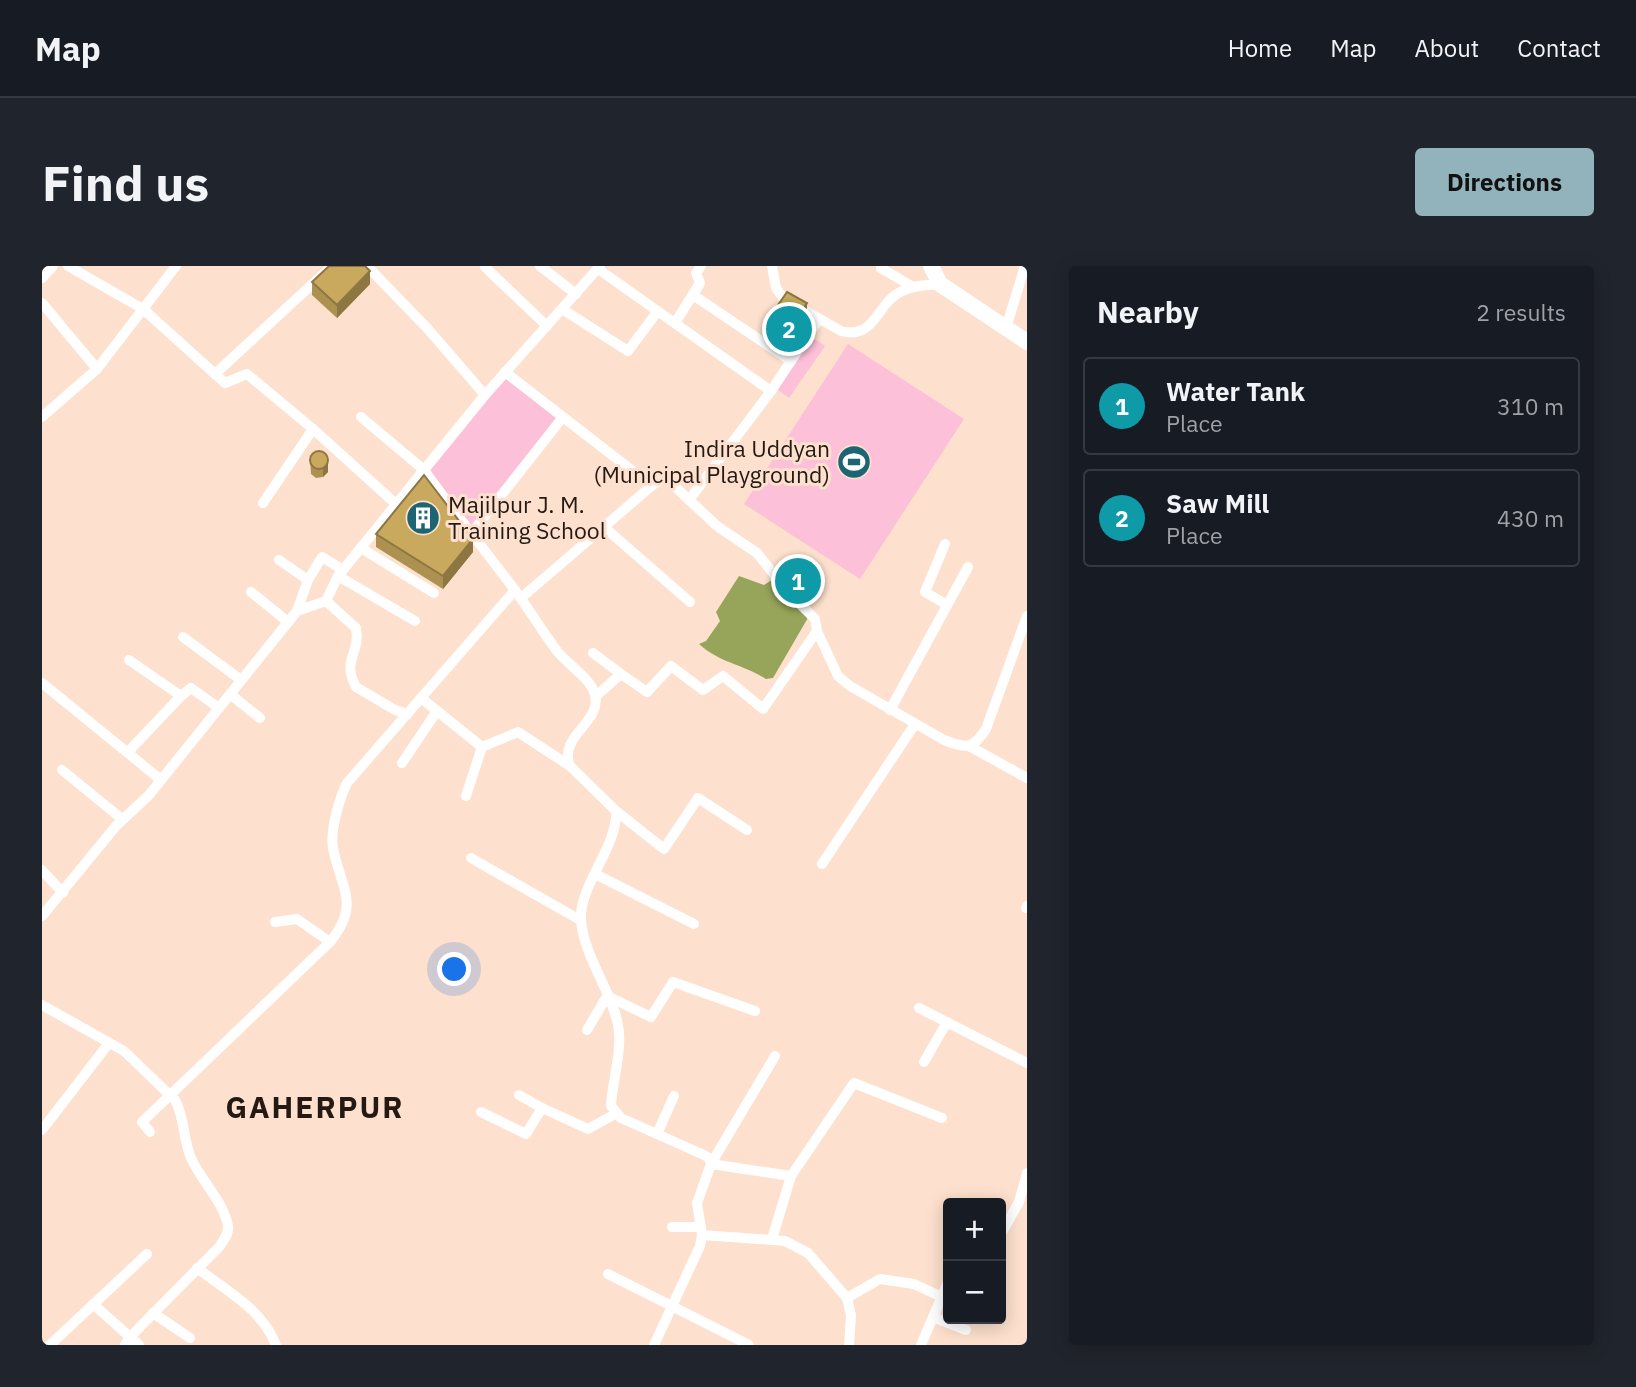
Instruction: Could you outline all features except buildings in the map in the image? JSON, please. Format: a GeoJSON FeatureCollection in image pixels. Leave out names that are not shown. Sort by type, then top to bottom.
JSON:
{"type":"FeatureCollection","features":[{"type":"Feature","properties":{"kind":"main road"},"geometry":{"type":"LineString","coordinates":[[931,266],[940,284],[1027,342]]}},
{"type":"Feature","properties":{"kind":"street"},"geometry":{"type":"LineString","coordinates":[[42,278],[52,266]]}},
{"type":"Feature","properties":{"kind":"street"},"geometry":{"type":"LineString","coordinates":[[68,266],[85,270],[143,309],[225,383],[247,374],[396,504]]}},
{"type":"Feature","properties":{"kind":"street"},"geometry":{"type":"LineString","coordinates":[[42,417],[97,369],[176,266]]}},
{"type":"Feature","properties":{"kind":"street"},"geometry":{"type":"LineString","coordinates":[[215,374],[332,266]]}},
{"type":"Feature","properties":{"kind":"street"},"geometry":{"type":"LineString","coordinates":[[367,266],[427,327],[485,395]]}},
{"type":"Feature","properties":{"kind":"street"},"geometry":{"type":"LineString","coordinates":[[540,266],[576,293]]}},
{"type":"Feature","properties":{"kind":"street"},"geometry":{"type":"LineString","coordinates":[[675,323],[700,283],[696,273],[701,266]]}},
{"type":"Feature","properties":{"kind":"street"},"geometry":{"type":"LineString","coordinates":[[772,266],[776,288],[783,298],[841,331],[858,333],[867,328],[901,291],[940,284]]}},
{"type":"Feature","properties":{"kind":"street"},"geometry":{"type":"LineString","coordinates":[[882,266],[881,268],[913,287]]}},
{"type":"Feature","properties":{"kind":"street"},"geometry":{"type":"LineString","coordinates":[[1006,328],[1025,266]]}},
{"type":"Feature","properties":{"kind":"street"},"geometry":{"type":"LineString","coordinates":[[485,267],[547,326]]}},
{"type":"Feature","properties":{"kind":"street"},"geometry":{"type":"LineString","coordinates":[[297,611],[326,601],[341,573],[485,395],[599,267],[771,391]]}},
{"type":"Feature","properties":{"kind":"street"},"geometry":{"type":"LineString","coordinates":[[693,295],[791,361]]}},
{"type":"Feature","properties":{"kind":"street"},"geometry":{"type":"LineString","coordinates":[[42,303],[97,369]]}},
{"type":"Feature","properties":{"kind":"street"},"geometry":{"type":"LineString","coordinates":[[562,309],[628,351],[658,311]]}},
{"type":"Feature","properties":{"kind":"street"},"geometry":{"type":"LineString","coordinates":[[689,500],[771,391],[819,319]]}},
{"type":"Feature","properties":{"kind":"street"},"geometry":{"type":"LineString","coordinates":[[505,372],[652,486]]}},
{"type":"Feature","properties":{"kind":"street"},"geometry":{"type":"LineString","coordinates":[[361,417],[424,470],[470,535],[518,594],[558,652],[591,686],[596,696],[596,705],[567,747],[566,758],[570,766]]}},
{"type":"Feature","properties":{"kind":"street"},"geometry":{"type":"LineString","coordinates":[[470,535],[563,417]]}},
{"type":"Feature","properties":{"kind":"street"},"geometry":{"type":"LineString","coordinates":[[263,503],[313,429]]}},
{"type":"Feature","properties":{"kind":"street"},"geometry":{"type":"LineString","coordinates":[[150,1132],[142,1122],[341,929],[348,907],[333,846],[333,834],[347,783],[421,698],[518,594],[663,480],[669,481],[717,526],[757,553],[815,619],[817,631],[838,676],[850,686],[944,740],[969,746],[1027,778]]}},
{"type":"Feature","properties":{"kind":"street"},"geometry":{"type":"LineString","coordinates":[[604,527],[691,602]]}},
{"type":"Feature","properties":{"kind":"street"},"geometry":{"type":"LineString","coordinates":[[945,544],[925,592],[947,606]]}},
{"type":"Feature","properties":{"kind":"street"},"geometry":{"type":"LineString","coordinates":[[361,548],[434,593]]}},
{"type":"Feature","properties":{"kind":"street"},"geometry":{"type":"LineString","coordinates":[[42,916],[122,819],[144,801],[297,611],[308,580],[322,557],[341,573],[415,621]]}},
{"type":"Feature","properties":{"kind":"street"},"geometry":{"type":"LineString","coordinates":[[279,560],[308,580]]}},
{"type":"Feature","properties":{"kind":"street"},"geometry":{"type":"LineString","coordinates":[[890,710],[968,567]]}},
{"type":"Feature","properties":{"kind":"street"},"geometry":{"type":"LineString","coordinates":[[251,592],[288,622]]}},
{"type":"Feature","properties":{"kind":"street"},"geometry":{"type":"LineString","coordinates":[[326,601],[356,628],[356,642],[348,667],[356,687],[395,710],[408,713]]}},
{"type":"Feature","properties":{"kind":"street"},"geometry":{"type":"LineString","coordinates":[[969,746],[978,742],[986,729],[1027,616]]}},
{"type":"Feature","properties":{"kind":"street"},"geometry":{"type":"LineString","coordinates":[[593,653],[647,692],[671,666],[703,690],[723,676],[763,709],[817,631]]}},
{"type":"Feature","properties":{"kind":"street"},"geometry":{"type":"LineString","coordinates":[[183,637],[242,680]]}},
{"type":"Feature","properties":{"kind":"street"},"geometry":{"type":"LineString","coordinates":[[129,660],[181,696]]}},
{"type":"Feature","properties":{"kind":"street"},"geometry":{"type":"LineString","coordinates":[[596,696],[621,674]]}},
{"type":"Feature","properties":{"kind":"street"},"geometry":{"type":"LineString","coordinates":[[42,682],[161,780]]}},
{"type":"Feature","properties":{"kind":"street"},"geometry":{"type":"LineString","coordinates":[[128,752],[191,688],[219,708]]}},
{"type":"Feature","properties":{"kind":"street"},"geometry":{"type":"LineString","coordinates":[[230,694],[260,718]]}},
{"type":"Feature","properties":{"kind":"street"},"geometry":{"type":"LineString","coordinates":[[421,698],[482,747]]}},
{"type":"Feature","properties":{"kind":"street"},"geometry":{"type":"LineString","coordinates":[[402,764],[437,710]]}},
{"type":"Feature","properties":{"kind":"street"},"geometry":{"type":"LineString","coordinates":[[821,864],[915,723]]}},
{"type":"Feature","properties":{"kind":"street"},"geometry":{"type":"LineString","coordinates":[[466,796],[482,747],[518,732],[570,766],[616,811],[664,849],[698,798],[747,830]]}},
{"type":"Feature","properties":{"kind":"street"},"geometry":{"type":"LineString","coordinates":[[62,770],[122,819]]}},
{"type":"Feature","properties":{"kind":"street"},"geometry":{"type":"LineString","coordinates":[[616,811],[614,830],[582,908],[580,920],[618,1024],[611,1107],[615,1114],[704,1155],[709,1158],[711,1164]]}},
{"type":"Feature","properties":{"kind":"street"},"geometry":{"type":"LineString","coordinates":[[471,858],[580,920]]}},
{"type":"Feature","properties":{"kind":"street"},"geometry":{"type":"LineString","coordinates":[[42,870],[63,893]]}},
{"type":"Feature","properties":{"kind":"street"},"geometry":{"type":"LineString","coordinates":[[595,874],[694,924]]}},
{"type":"Feature","properties":{"kind":"street"},"geometry":{"type":"LineString","coordinates":[[275,922],[297,919],[330,942]]}},
{"type":"Feature","properties":{"kind":"street"},"geometry":{"type":"LineString","coordinates":[[607,996],[651,1017],[673,982],[755,1011]]}},
{"type":"Feature","properties":{"kind":"street"},"geometry":{"type":"LineString","coordinates":[[587,1030],[607,996]]}},
{"type":"Feature","properties":{"kind":"street"},"geometry":{"type":"LineString","coordinates":[[43,1007],[134,1059],[169,1094],[179,1108],[190,1158],[224,1214],[228,1226],[227,1236],[128,1341]]}},
{"type":"Feature","properties":{"kind":"street"},"geometry":{"type":"LineString","coordinates":[[919,1008],[1027,1063]]}},
{"type":"Feature","properties":{"kind":"street"},"geometry":{"type":"LineString","coordinates":[[924,1062],[947,1022]]}},
{"type":"Feature","properties":{"kind":"street"},"geometry":{"type":"LineString","coordinates":[[42,1130],[109,1043]]}},
{"type":"Feature","properties":{"kind":"street"},"geometry":{"type":"LineString","coordinates":[[654,1345],[700,1246],[702,1231],[697,1203],[711,1164],[775,1056]]}},
{"type":"Feature","properties":{"kind":"street"},"geometry":{"type":"LineString","coordinates":[[772,1239],[791,1176],[854,1083],[942,1118]]}},
{"type":"Feature","properties":{"kind":"street"},"geometry":{"type":"LineString","coordinates":[[519,1095],[588,1129],[615,1114]]}},
{"type":"Feature","properties":{"kind":"street"},"geometry":{"type":"LineString","coordinates":[[657,1134],[674,1096]]}},
{"type":"Feature","properties":{"kind":"street"},"geometry":{"type":"LineString","coordinates":[[481,1112],[526,1134],[542,1108]]}},
{"type":"Feature","properties":{"kind":"street"},"geometry":{"type":"LineString","coordinates":[[711,1164],[791,1176]]}},
{"type":"Feature","properties":{"kind":"street"},"geometry":{"type":"LineString","coordinates":[[1006,1225],[1019,1202],[1027,1173]]}},
{"type":"Feature","properties":{"kind":"street"},"geometry":{"type":"LineString","coordinates":[[671,1227],[785,1241],[808,1253],[847,1298],[851,1315],[849,1345]]}},
{"type":"Feature","properties":{"kind":"street"},"geometry":{"type":"LineString","coordinates":[[42,1341],[48,1345],[148,1254]]}},
{"type":"Feature","properties":{"kind":"street"},"geometry":{"type":"LineString","coordinates":[[197,1268],[259,1315],[270,1330],[276,1345]]}},
{"type":"Feature","properties":{"kind":"street"},"geometry":{"type":"LineString","coordinates":[[608,1273],[749,1345]]}},
{"type":"Feature","properties":{"kind":"street"},"geometry":{"type":"LineString","coordinates":[[847,1298],[880,1279],[914,1284],[943,1297]]}},
{"type":"Feature","properties":{"kind":"street"},"geometry":{"type":"LineString","coordinates":[[920,1345],[943,1301]]}},
{"type":"Feature","properties":{"kind":"street"},"geometry":{"type":"LineString","coordinates":[[93,1304],[128,1341],[139,1345]]}},
{"type":"Feature","properties":{"kind":"street"},"geometry":{"type":"LineString","coordinates":[[153,1313],[190,1338]]}},
{"type":"Feature","properties":{"kind":"street"},"geometry":{"type":"LineString","coordinates":[[933,1317],[966,1330]]}},
{"type":"Feature","properties":{"kind":"shaded area"},"geometry":{"type":"Polygon","coordinates":[[[809,335],[825,346],[789,398],[774,387],[809,335]]]}},
{"type":"Feature","properties":{"kind":"shaded area","name":"Indira Uddyan (Municipal Playground)"},"geometry":{"type":"Polygon","coordinates":[[[848,344],[964,419],[860,579],[744,504],[848,344]]]}},
{"type":"Feature","properties":{"kind":"shaded area"},"geometry":{"type":"Polygon","coordinates":[[[505,373],[563,417],[470,535],[424,470],[505,373]]]}},
{"type":"Feature","properties":{"kind":"shaded area"},"geometry":{"type":"Polygon","coordinates":[[[739,576],[764,585],[775,578],[809,616],[773,678],[766,679],[723,659],[699,644],[706,641],[720,621],[716,612],[739,576]]]}},
{"type":"Feature","properties":{"kind":"place","name":"Saw Mill"},"geometry":{"type":"Point","coordinates":[789,329]}},
{"type":"Feature","properties":{"kind":"place","name":"Indira Uddyan (Municipal Playground)"},"geometry":{"type":"Point","coordinates":[854,462]}},
{"type":"Feature","properties":{"kind":"place","name":"Majilpur J. M. Training School"},"geometry":{"type":"Point","coordinates":[423,518]}},
{"type":"Feature","properties":{"kind":"place","name":"Water Tank"},"geometry":{"type":"Point","coordinates":[798,581]}},
{"type":"Feature","properties":{"kind":"district","name":"GAHERPUR"},"geometry":{"type":"Point","coordinates":[315,1108]}}]}
